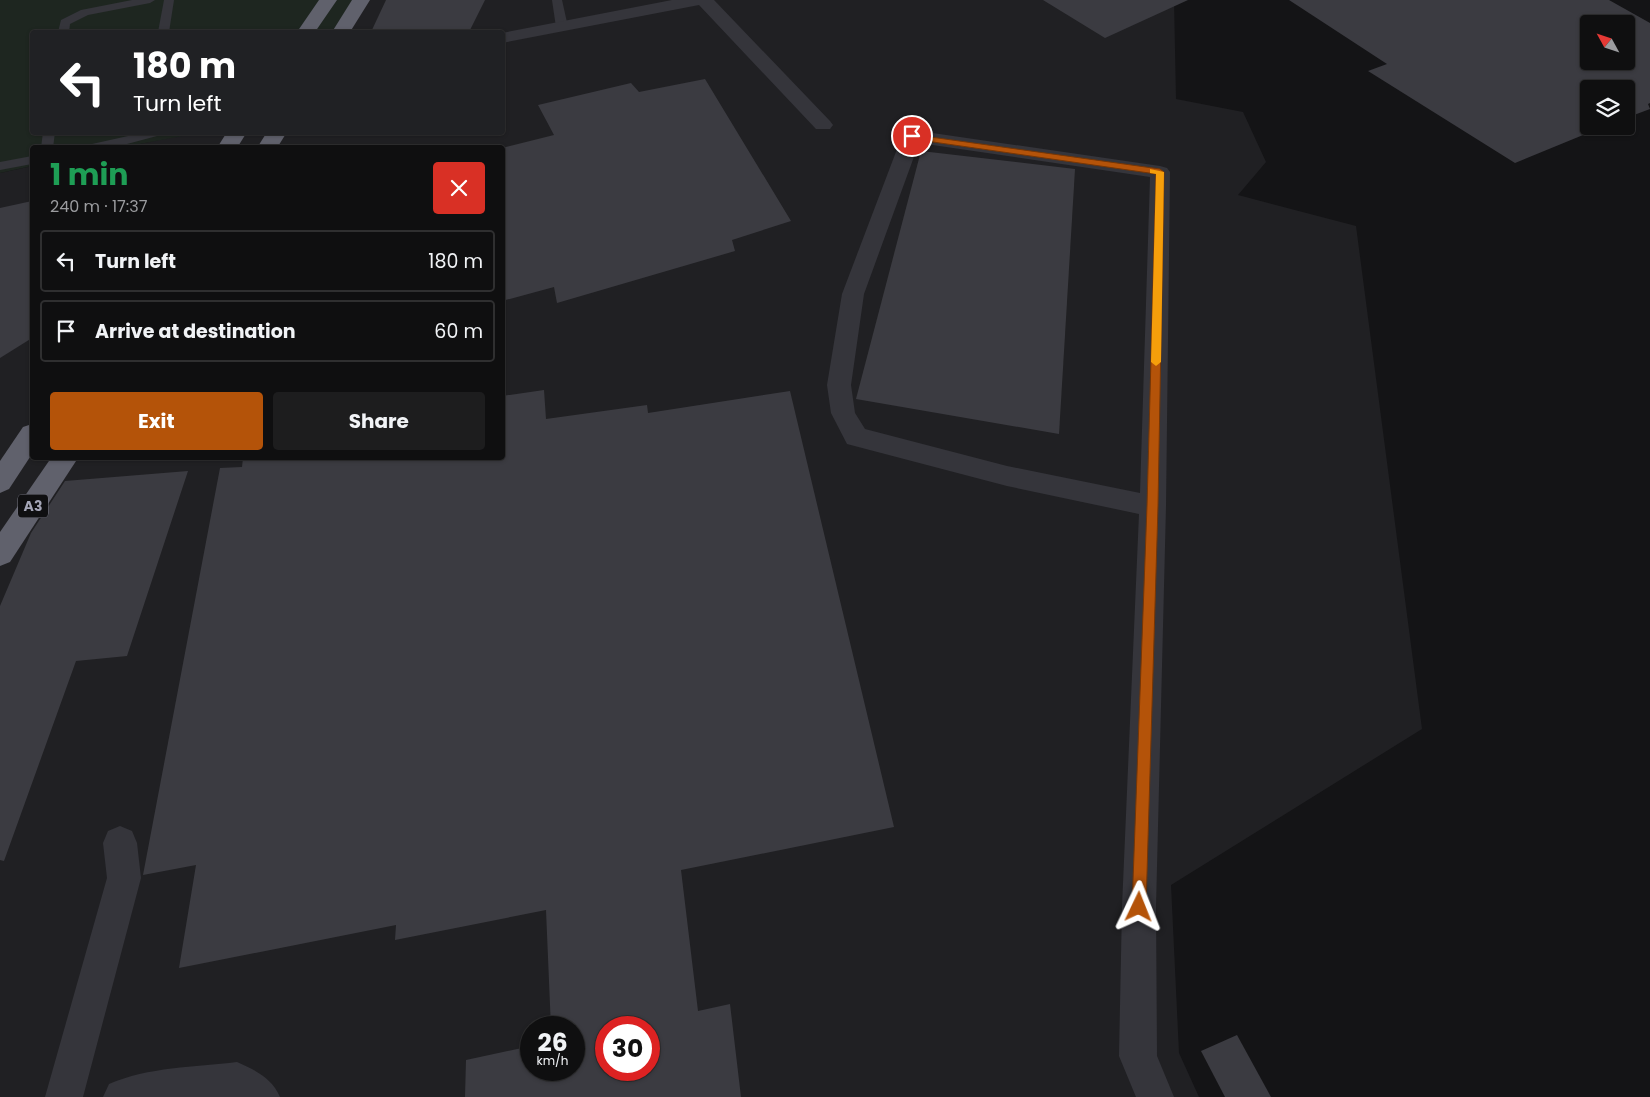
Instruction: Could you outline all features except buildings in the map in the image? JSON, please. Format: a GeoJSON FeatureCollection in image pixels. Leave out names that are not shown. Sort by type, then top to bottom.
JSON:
{"type":"FeatureCollection","features":[{"type":"Feature","properties":{"kind":"highway"},"geometry":{"type":"LineString","coordinates":[[307,30],[328,0]]}},
{"type":"Feature","properties":{"kind":"highway"},"geometry":{"type":"LineString","coordinates":[[342,30],[361,0]]}},
{"type":"Feature","properties":{"kind":"highway","name":"A3"},"geometry":{"type":"LineString","coordinates":[[0,482],[30,437]]}},
{"type":"Feature","properties":{"kind":"highway","name":"A3"},"geometry":{"type":"LineString","coordinates":[[0,554],[64,460]]}},
{"type":"Feature","properties":{"kind":"street"},"geometry":{"type":"LineString","coordinates":[[505,37],[699,0]]}},
{"type":"Feature","properties":{"kind":"street"},"geometry":{"type":"LineString","coordinates":[[704,0],[823,125]]}},
{"type":"Feature","properties":{"kind":"street"},"geometry":{"type":"LineString","coordinates":[[1153,506],[1007,476],[856,437],[843,413],[840,385],[853,294],[912,136],[1160,172],[1153,506],[1139,907],[1138,1056],[1155,1097]]}},
{"type":"Feature","properties":{"kind":"street"},"geometry":{"type":"LineString","coordinates":[[64,1097],[124,878],[120,843]]}},
{"type":"Feature","properties":{"kind":"street"},"geometry":{"type":"LineString","coordinates":[[122,1097],[162,1089],[237,1081],[261,1097]]}},
{"type":"Feature","properties":{"kind":"lane"},"geometry":{"type":"LineString","coordinates":[[64,30],[65,22],[84,12],[150,0]]}},
{"type":"Feature","properties":{"kind":"lane"},"geometry":{"type":"LineString","coordinates":[[163,30],[169,0]]}},
{"type":"Feature","properties":{"kind":"lane"},"geometry":{"type":"LineString","coordinates":[[557,0],[562,27]]}},
{"type":"Feature","properties":{"kind":"lane"},"geometry":{"type":"LineString","coordinates":[[104,145],[142,135]]}},
{"type":"Feature","properties":{"kind":"lane"},"geometry":{"type":"LineString","coordinates":[[0,166],[30,160]]}},
{"type":"Feature","properties":{"kind":"shaded area"},"geometry":{"type":"Polygon","coordinates":[[[0,0],[360,0],[341,30],[30,30],[30,135],[187,135],[135,145],[30,145],[30,166],[0,173],[0,0]]]}},
{"type":"Feature","properties":{"kind":"shaded area"},"geometry":{"type":"Polygon","coordinates":[[[360,0],[1174,0],[1176,99],[1243,112],[1266,162],[1238,195],[1356,226],[1422,729],[1171,885],[1179,1053],[1199,1097],[0,1097],[0,173],[30,166],[30,460],[505,460],[505,145],[134,145],[183,135],[505,135],[505,30],[341,30],[360,0]]]}},
{"type":"Feature","properties":{"kind":"slow traffic"},"geometry":{"type":"LineString","coordinates":[[1153,171],[1160,172],[1156,362]]}},
{"type":"Feature","properties":{"kind":"route"},"geometry":{"type":"LineString","coordinates":[[912,136],[1160,172],[1153,506],[1139,907]]}}]}
